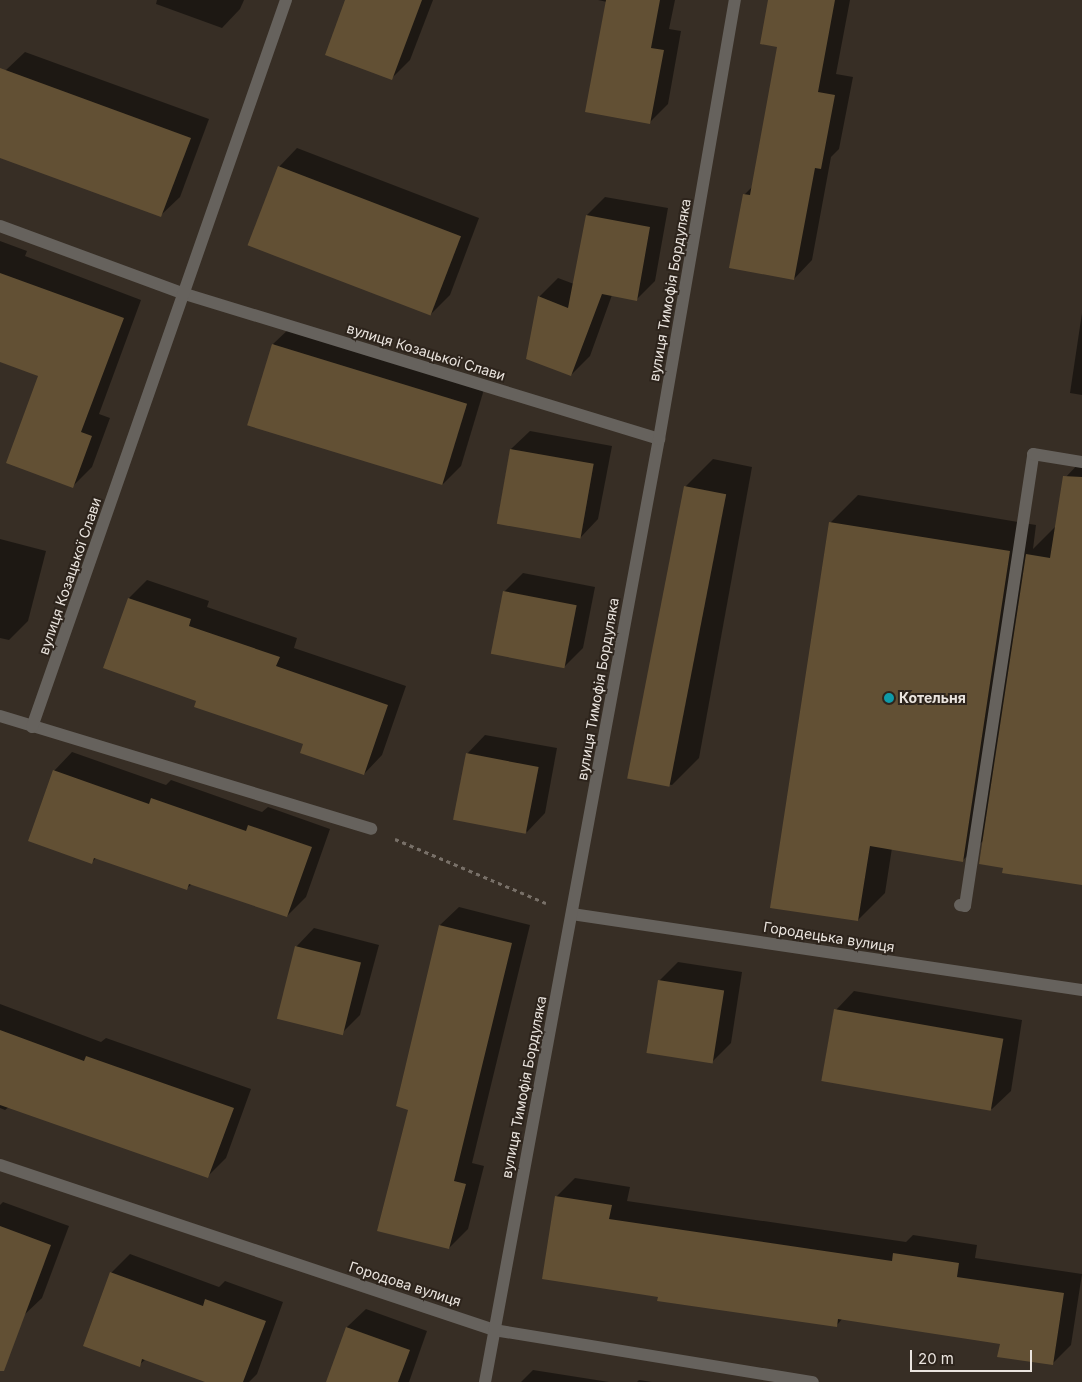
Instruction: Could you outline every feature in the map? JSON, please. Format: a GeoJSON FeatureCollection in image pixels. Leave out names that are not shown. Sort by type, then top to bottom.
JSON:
{"type":"FeatureCollection","features":[{"type":"Feature","properties":{"kind":"street","name":"вулиця Козацької Слави"},"geometry":{"type":"LineString","coordinates":[[32,727],[185,294],[286,0]]}},
{"type":"Feature","properties":{"kind":"street","name":"вулиця Тимофія Бордуляка"},"geometry":{"type":"LineString","coordinates":[[485,1382],[659,439],[735,0]]}},
{"type":"Feature","properties":{"kind":"street","name":"вулиця Козацької Слави"},"geometry":{"type":"LineString","coordinates":[[0,226],[185,294],[659,439]]}},
{"type":"Feature","properties":{"kind":"street"},"geometry":{"type":"LineString","coordinates":[[960,905],[965,906],[1034,454],[1082,462]]}},
{"type":"Feature","properties":{"kind":"street"},"geometry":{"type":"LineString","coordinates":[[0,716],[372,829]]}},
{"type":"Feature","properties":{"kind":"street","name":"Городецька вулиця"},"geometry":{"type":"LineString","coordinates":[[572,914],[1082,990]]}},
{"type":"Feature","properties":{"kind":"street","name":"Городова вулиця"},"geometry":{"type":"LineString","coordinates":[[0,1165],[494,1330],[813,1382]]}},
{"type":"Feature","properties":{"kind":"path"},"geometry":{"type":"LineString","coordinates":[[372,829],[572,914]]}},
{"type":"Feature","properties":{"kind":"building"},"geometry":{"type":"Polygon","coordinates":[[[345,0],[422,0],[392,80],[325,55],[345,0]]]}},
{"type":"Feature","properties":{"kind":"building"},"geometry":{"type":"Polygon","coordinates":[[[606,0],[660,0],[651,48],[664,50],[650,124],[585,112],[606,0]]]}},
{"type":"Feature","properties":{"kind":"building"},"geometry":{"type":"Polygon","coordinates":[[[768,0],[835,0],[818,92],[835,95],[821,169],[815,168],[794,280],[729,268],[743,194],[750,195],[777,47],[760,44],[768,0]]]}},
{"type":"Feature","properties":{"kind":"building"},"geometry":{"type":"Polygon","coordinates":[[[0,68],[191,138],[161,217],[0,158],[0,68]]]}},
{"type":"Feature","properties":{"kind":"building"},"geometry":{"type":"Polygon","coordinates":[[[278,166],[461,236],[431,316],[248,245],[278,166]]]}},
{"type":"Feature","properties":{"kind":"building"},"geometry":{"type":"Polygon","coordinates":[[[586,215],[650,227],[637,301],[602,294],[571,376],[526,359],[538,296],[568,308],[586,215]]]}},
{"type":"Feature","properties":{"kind":"building"},"geometry":{"type":"Polygon","coordinates":[[[0,273],[124,318],[81,432],[92,436],[73,488],[6,463],[38,376],[0,362],[0,273]]]}},
{"type":"Feature","properties":{"kind":"building"},"geometry":{"type":"Polygon","coordinates":[[[272,344],[467,404],[442,485],[247,425],[272,344]]]}},
{"type":"Feature","properties":{"kind":"building"},"geometry":{"type":"Polygon","coordinates":[[[510,449],[594,464],[581,539],[497,524],[510,449]]]}},
{"type":"Feature","properties":{"kind":"building"},"geometry":{"type":"Polygon","coordinates":[[[1063,476],[1082,477],[1082,885],[1002,873],[1003,868],[979,864],[1026,554],[1050,558],[1063,476]]]}},
{"type":"Feature","properties":{"kind":"building"},"geometry":{"type":"Polygon","coordinates":[[[684,486],[726,494],[669,787],[627,779],[684,486]]]}},
{"type":"Feature","properties":{"kind":"building","name":"Котельня"},"geometry":{"type":"Polygon","coordinates":[[[829,522],[1010,551],[963,862],[870,846],[858,921],[770,908],[829,522]]]}},
{"type":"Feature","properties":{"kind":"building"},"geometry":{"type":"Polygon","coordinates":[[[503,591],[577,605],[564,668],[491,654],[503,591]]]}},
{"type":"Feature","properties":{"kind":"building"},"geometry":{"type":"Polygon","coordinates":[[[128,598],[191,619],[189,626],[280,657],[276,666],[388,705],[364,775],[300,753],[303,744],[194,707],[196,701],[103,668],[128,598]]]}},
{"type":"Feature","properties":{"kind":"building"},"geometry":{"type":"Polygon","coordinates":[[[466,753],[539,767],[526,834],[453,820],[466,753]]]}},
{"type":"Feature","properties":{"kind":"building"},"geometry":{"type":"Polygon","coordinates":[[[53,770],[149,804],[151,798],[246,831],[248,825],[312,847],[287,917],[189,884],[187,890],[94,858],[92,864],[28,841],[53,770]]]}},
{"type":"Feature","properties":{"kind":"building"},"geometry":{"type":"Polygon","coordinates":[[[439,925],[512,943],[454,1181],[466,1184],[449,1249],[377,1231],[408,1110],[396,1106],[439,925]]]}},
{"type":"Feature","properties":{"kind":"building"},"geometry":{"type":"Polygon","coordinates":[[[295,946],[361,962],[343,1035],[277,1019],[295,946]]]}},
{"type":"Feature","properties":{"kind":"building"},"geometry":{"type":"Polygon","coordinates":[[[658,980],[724,990],[713,1064],[646,1053],[658,980]]]}},
{"type":"Feature","properties":{"kind":"building"},"geometry":{"type":"Polygon","coordinates":[[[834,1009],[1003,1039],[991,1111],[821,1081],[834,1009]]]}},
{"type":"Feature","properties":{"kind":"building"},"geometry":{"type":"Polygon","coordinates":[[[0,1030],[84,1061],[86,1056],[234,1108],[208,1178],[0,1105],[0,1030]]]}},
{"type":"Feature","properties":{"kind":"building"},"geometry":{"type":"Polygon","coordinates":[[[555,1196],[612,1205],[609,1219],[892,1261],[893,1253],[959,1263],[957,1277],[1064,1293],[1053,1365],[997,1357],[1000,1344],[838,1319],[837,1327],[657,1301],[658,1297],[542,1279],[555,1196]]]}},
{"type":"Feature","properties":{"kind":"building"},"geometry":{"type":"Polygon","coordinates":[[[0,1226],[51,1245],[4,1371],[0,1371],[0,1226]]]}},
{"type":"Feature","properties":{"kind":"building"},"geometry":{"type":"Polygon","coordinates":[[[110,1272],[203,1306],[205,1299],[266,1321],[243,1382],[205,1382],[142,1359],[140,1367],[83,1346],[110,1272]]]}},
{"type":"Feature","properties":{"kind":"building"},"geometry":{"type":"Polygon","coordinates":[[[346,1327],[410,1350],[398,1382],[326,1382],[346,1327]]]}},
{"type":"Feature","properties":{"kind":"place","name":"Котельня"},"geometry":{"type":"Point","coordinates":[889,698]}}]}
